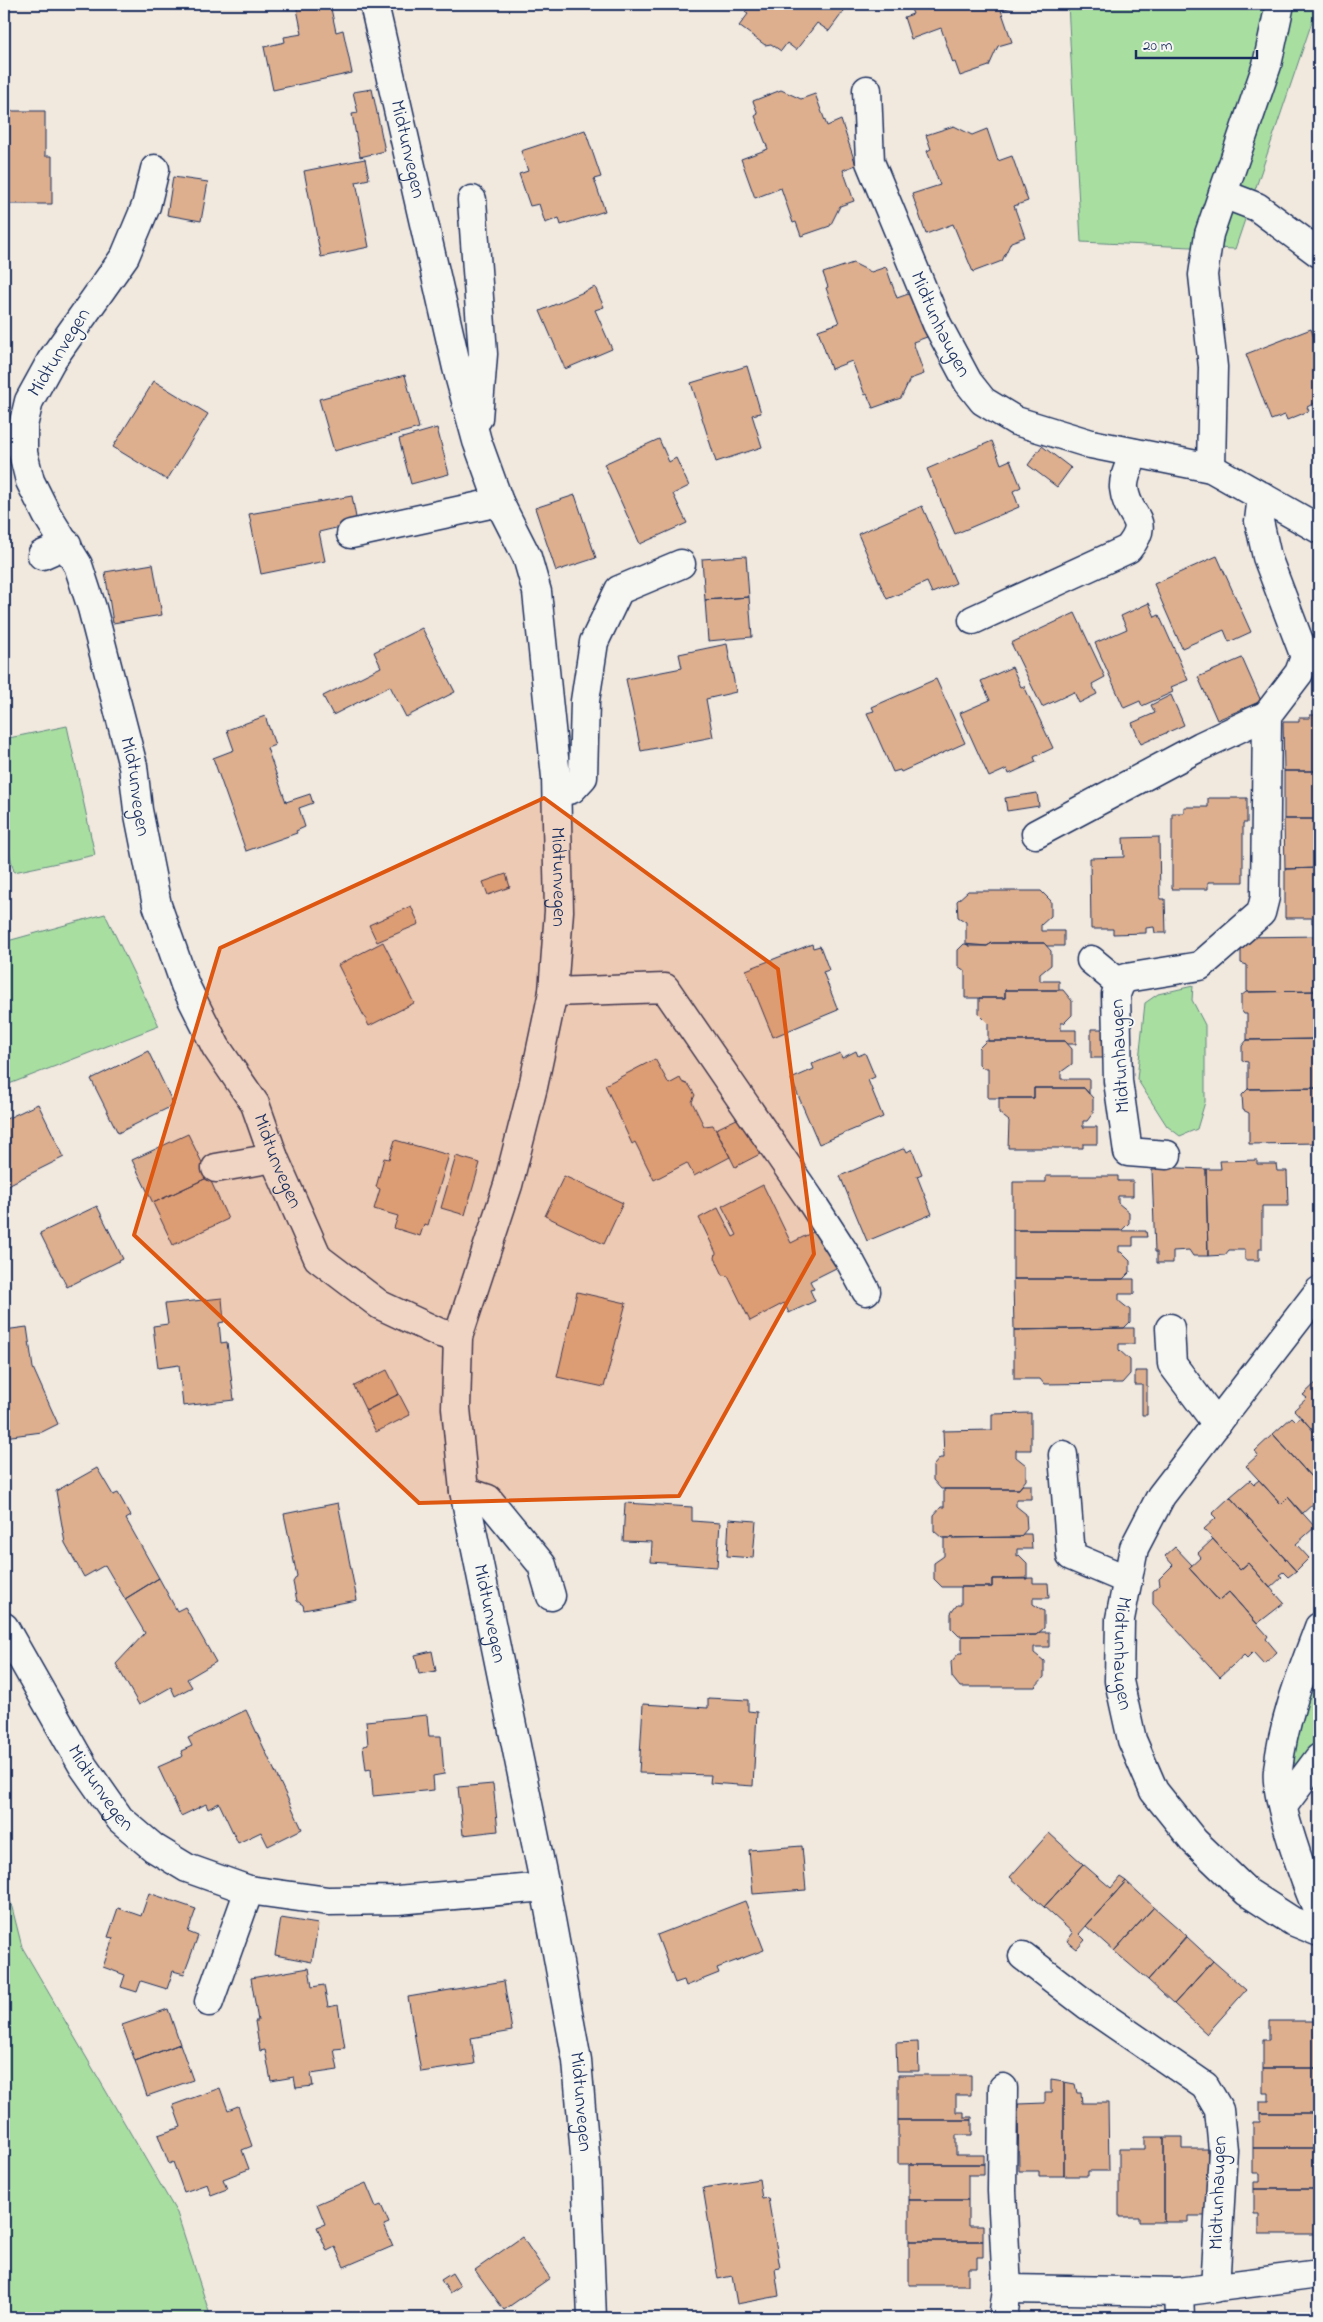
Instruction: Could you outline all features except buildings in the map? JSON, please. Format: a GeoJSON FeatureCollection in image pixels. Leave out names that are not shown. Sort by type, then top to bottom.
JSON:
{"type":"FeatureCollection","features":[{"type":"Feature","properties":{"kind":"street","name":"Midtunvegen"},"geometry":{"type":"LineString","coordinates":[[374,4],[457,368],[477,441],[498,502],[527,557],[537,592],[558,792],[559,911],[553,992],[533,1087],[508,1185],[458,1337],[456,1408],[459,1459],[464,1491],[545,1887],[577,2061],[586,2166],[592,2318]]}},
{"type":"Feature","properties":{"kind":"street"},"geometry":{"type":"LineString","coordinates":[[1211,468],[1213,367],[1203,275],[1209,234],[1267,65],[1280,4]]}},
{"type":"Feature","properties":{"kind":"street","name":"Midtunhaugen"},"geometry":{"type":"LineString","coordinates":[[867,90],[870,162],[937,324],[968,382],[983,401],[1016,421],[1091,444],[1211,468],[1319,529]]}},
{"type":"Feature","properties":{"kind":"street","name":"Midtunvegen"},"geometry":{"type":"LineString","coordinates":[[154,169],[146,206],[125,256],[51,360],[29,401],[23,426],[25,462],[30,481],[47,515],[54,550],[78,566],[92,608],[133,766],[138,810],[157,905],[185,985],[216,1047],[254,1104],[274,1158],[318,1258],[380,1305],[440,1333],[458,1337]]}},
{"type":"Feature","properties":{"kind":"street"},"geometry":{"type":"LineString","coordinates":[[1223,194],[1257,207],[1319,253]]}},
{"type":"Feature","properties":{"kind":"street","name":"Midtunvegen"},"geometry":{"type":"LineString","coordinates":[[472,200],[483,354],[477,441]]}},
{"type":"Feature","properties":{"kind":"street"},"geometry":{"type":"LineString","coordinates":[[972,620],[1128,549],[1139,536],[1139,523],[1127,502],[1124,486],[1134,453]]}},
{"type":"Feature","properties":{"kind":"street"},"geometry":{"type":"LineString","coordinates":[[1036,834],[1201,746],[1267,716],[1299,673],[1305,657],[1267,557],[1259,521],[1262,496]]}},
{"type":"Feature","properties":{"kind":"street"},"geometry":{"type":"LineString","coordinates":[[351,534],[498,502]]}},
{"type":"Feature","properties":{"kind":"street"},"geometry":{"type":"LineString","coordinates":[[558,792],[572,789],[583,777],[585,701],[594,642],[619,590],[681,564]]}},
{"type":"Feature","properties":{"kind":"street","name":"Midtunhaugen"},"geometry":{"type":"LineString","coordinates":[[1167,1155],[1128,1152],[1118,1081],[1116,994],[1120,984],[1126,978],[1200,966],[1261,913],[1265,897],[1267,716]]}},
{"type":"Feature","properties":{"kind":"street"},"geometry":{"type":"LineString","coordinates":[[1091,960],[1120,984]]}},
{"type":"Feature","properties":{"kind":"street"},"geometry":{"type":"LineString","coordinates":[[553,992],[664,988],[809,1198],[851,1263],[866,1291]]}},
{"type":"Feature","properties":{"kind":"street"},"geometry":{"type":"LineString","coordinates":[[216,1168],[274,1158]]}},
{"type":"Feature","properties":{"kind":"street","name":"Midtunhaugen"},"geometry":{"type":"LineString","coordinates":[[1319,1291],[1161,1496],[1134,1548],[1120,1619],[1119,1681],[1132,1740],[1154,1790],[1194,1842],[1247,1892],[1292,1921],[1319,1932]]}},
{"type":"Feature","properties":{"kind":"street"},"geometry":{"type":"LineString","coordinates":[[1170,1328],[1172,1364],[1217,1424]]}},
{"type":"Feature","properties":{"kind":"street"},"geometry":{"type":"LineString","coordinates":[[1063,1455],[1071,1556],[1128,1580]]}},
{"type":"Feature","properties":{"kind":"street"},"geometry":{"type":"LineString","coordinates":[[464,1491],[488,1499],[542,1565],[551,1596]]}},
{"type":"Feature","properties":{"kind":"street","name":"Midtunvegen"},"geometry":{"type":"LineString","coordinates":[[4,1627],[83,1766],[120,1819],[154,1848],[186,1868],[250,1890],[328,1901],[398,1900],[545,1887]]}},
{"type":"Feature","properties":{"kind":"street"},"geometry":{"type":"LineString","coordinates":[[1319,1627],[1292,1700],[1277,1772],[1282,1806],[1310,1894],[1319,1912]]}},
{"type":"Feature","properties":{"kind":"street"},"geometry":{"type":"LineString","coordinates":[[1282,1806],[1319,1758]]}},
{"type":"Feature","properties":{"kind":"street"},"geometry":{"type":"LineString","coordinates":[[209,2002],[250,1890]]}},
{"type":"Feature","properties":{"kind":"street","name":"Midtunhaugen"},"geometry":{"type":"LineString","coordinates":[[1023,1956],[1087,2005],[1206,2086],[1219,2110],[1223,2150],[1215,2288]]}},
{"type":"Feature","properties":{"kind":"street"},"geometry":{"type":"LineString","coordinates":[[1003,2088],[1002,2191],[1007,2289],[1003,2318]]}},
{"type":"Feature","properties":{"kind":"street"},"geometry":{"type":"LineString","coordinates":[[1007,2289],[1179,2305],[1215,2288],[1319,2274]]}},
{"type":"Feature","properties":{"kind":"highlighted area"},"geometry":{"type":"Polygon","coordinates":[[[544,798],[778,969],[814,1254],[679,1496],[419,1503],[134,1235],[220,948],[544,798]]]}},
{"type":"Feature","properties":{"kind":"green space"},"geometry":{"type":"Polygon","coordinates":[[[1068,4],[1318,4],[1235,249],[1081,242],[1068,4]]]}},
{"type":"Feature","properties":{"kind":"green space"},"geometry":{"type":"Polygon","coordinates":[[[67,726],[95,855],[14,872],[4,830],[4,739],[67,726]]]}},
{"type":"Feature","properties":{"kind":"green space"},"geometry":{"type":"Polygon","coordinates":[[[105,914],[159,1026],[4,1086],[4,942],[105,914]]]}},
{"type":"Feature","properties":{"kind":"green space"},"geometry":{"type":"Polygon","coordinates":[[[1193,986],[1192,1000],[1205,1025],[1205,1102],[1197,1129],[1180,1136],[1167,1126],[1137,1079],[1145,1003],[1158,994],[1193,986]]]}},
{"type":"Feature","properties":{"kind":"green space"},"geometry":{"type":"Polygon","coordinates":[[[1319,1656],[1319,1743],[1296,1766],[1289,1753],[1319,1656]]]}},
{"type":"Feature","properties":{"kind":"green space"},"geometry":{"type":"Polygon","coordinates":[[[4,1876],[22,1947],[177,2213],[211,2318],[4,2318],[4,1876]]]}}]}
